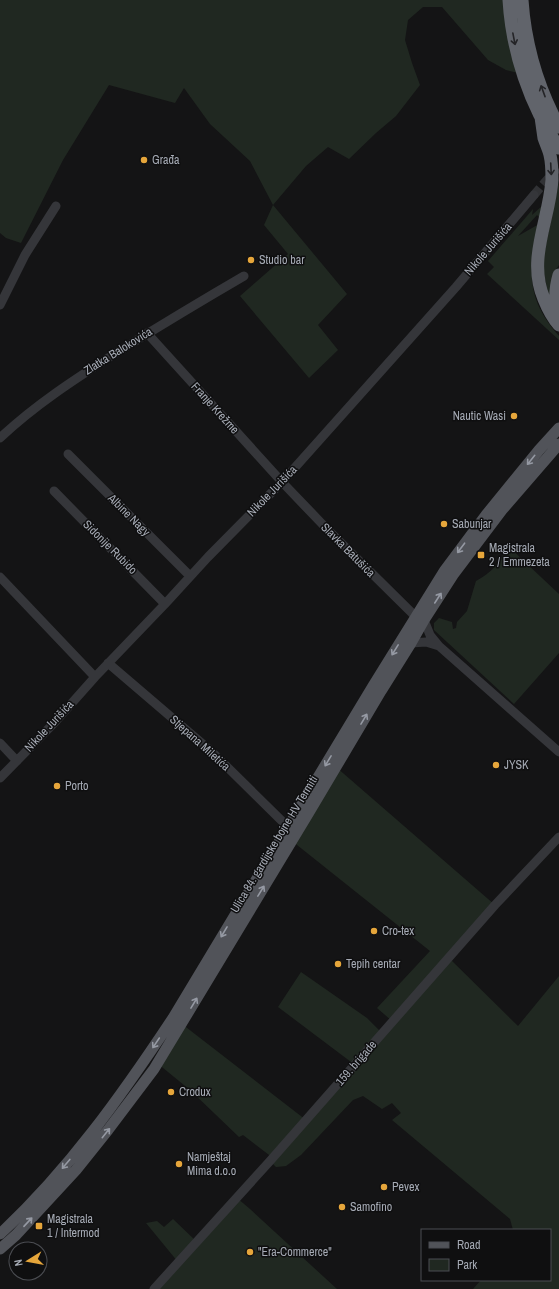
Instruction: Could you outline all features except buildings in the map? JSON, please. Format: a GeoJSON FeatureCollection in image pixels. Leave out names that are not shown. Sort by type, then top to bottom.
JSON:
{"type":"FeatureCollection","features":[{"type":"Feature","properties":{"kind":"highway"},"geometry":{"type":"LineString","coordinates":[[509,0],[514,40],[520,63],[541,117],[559,148]]}},
{"type":"Feature","properties":{"kind":"highway"},"geometry":{"type":"LineString","coordinates":[[522,0],[526,32],[532,60],[546,100],[559,126]]}},
{"type":"Feature","properties":{"kind":"highway"},"geometry":{"type":"LineString","coordinates":[[541,117],[544,138],[551,156],[552,178],[551,192],[537,261],[538,282],[540,291],[550,314],[559,326]]}},
{"type":"Feature","properties":{"kind":"highway"},"geometry":{"type":"LineString","coordinates":[[559,275],[555,292],[556,307],[559,314]]}},
{"type":"Feature","properties":{"kind":"main road","name":"Ulica 84. gardijske bojne HV Termiti"},"geometry":{"type":"LineString","coordinates":[[0,1234],[41,1194],[100,1124],[138,1071],[173,1018],[288,827],[420,618],[445,570],[486,515],[559,428]]}},
{"type":"Feature","properties":{"kind":"main road","name":"Ulica 84. gardijske bojne HV Termiti"},"geometry":{"type":"LineString","coordinates":[[0,1249],[16,1235],[76,1170],[154,1068],[411,643],[420,618],[502,510],[557,447]]}},
{"type":"Feature","properties":{"kind":"street","name":"Nikole Jurišića"},"geometry":{"type":"LineString","coordinates":[[0,778],[55,722],[190,576],[282,482],[456,286],[534,195]]}},
{"type":"Feature","properties":{"kind":"street"},"geometry":{"type":"LineString","coordinates":[[0,305],[25,255],[56,206]]}},
{"type":"Feature","properties":{"kind":"street","name":"Zlatka Balokovića"},"geometry":{"type":"LineString","coordinates":[[0,438],[18,421],[70,382],[147,333],[244,276]]}},
{"type":"Feature","properties":{"kind":"street","name":"Franje Krežme"},"geometry":{"type":"LineString","coordinates":[[147,333],[282,482]]}},
{"type":"Feature","properties":{"kind":"street","name":"Albine Nagy"},"geometry":{"type":"LineString","coordinates":[[68,454],[190,576]]}},
{"type":"Feature","properties":{"kind":"street","name":"Slavka Batušića"},"geometry":{"type":"LineString","coordinates":[[282,482],[327,529],[420,618]]}},
{"type":"Feature","properties":{"kind":"street","name":"Sidonije Rubido"},"geometry":{"type":"LineString","coordinates":[[54,491],[165,604]]}},
{"type":"Feature","properties":{"kind":"street"},"geometry":{"type":"LineString","coordinates":[[0,576],[95,677]]}},
{"type":"Feature","properties":{"kind":"street"},"geometry":{"type":"LineString","coordinates":[[420,618],[430,635],[439,646],[559,752]]}},
{"type":"Feature","properties":{"kind":"street"},"geometry":{"type":"LineString","coordinates":[[411,643],[426,642],[439,646]]}},
{"type":"Feature","properties":{"kind":"street","name":"Stjepana Miletića"},"geometry":{"type":"LineString","coordinates":[[108,663],[212,752],[288,827]]}},
{"type":"Feature","properties":{"kind":"street"},"geometry":{"type":"LineString","coordinates":[[0,743],[16,761]]}},
{"type":"Feature","properties":{"kind":"street","name":"159. brigade"},"geometry":{"type":"LineString","coordinates":[[154,1289],[270,1162],[495,905],[559,837]]}},
{"type":"Feature","properties":{"kind":"green space"},"geometry":{"type":"Polygon","coordinates":[[[0,0],[516,0],[520,38],[530,76],[506,70],[488,60],[442,7],[423,7],[408,20],[405,40],[420,85],[396,116],[349,159],[328,147],[306,166],[273,205],[250,161],[210,124],[184,88],[175,103],[109,85],[63,160],[21,243],[6,238],[0,233],[0,0]]]}},
{"type":"Feature","properties":{"kind":"green space"},"geometry":{"type":"Polygon","coordinates":[[[559,181],[559,265],[555,271],[551,296],[548,293],[542,264],[559,181]]]}},
{"type":"Feature","properties":{"kind":"green space"},"geometry":{"type":"Polygon","coordinates":[[[273,205],[347,294],[318,325],[338,350],[309,378],[240,296],[288,254],[264,225],[273,205]]]}},
{"type":"Feature","properties":{"kind":"green space"},"geometry":{"type":"Polygon","coordinates":[[[543,205],[540,218],[537,215],[518,236],[539,224],[533,256],[532,283],[540,309],[559,336],[559,340],[487,274],[494,267],[488,261],[533,209],[532,215],[543,205]]]}},
{"type":"Feature","properties":{"kind":"green space"},"geometry":{"type":"Polygon","coordinates":[[[506,544],[559,594],[559,653],[514,704],[434,630],[434,623],[439,618],[452,622],[453,629],[456,628],[457,622],[467,611],[476,581],[496,566],[505,550],[506,544]]]}},
{"type":"Feature","properties":{"kind":"green space"},"geometry":{"type":"Polygon","coordinates":[[[336,767],[495,905],[449,958],[518,1026],[559,976],[559,1289],[473,1289],[480,1281],[551,1281],[551,1229],[513,1229],[510,1219],[392,1120],[401,1113],[392,1103],[382,1109],[363,1096],[353,1100],[301,1155],[286,1166],[276,1167],[270,1161],[273,1158],[243,1135],[239,1137],[190,1090],[157,1063],[182,1024],[306,1120],[355,1065],[278,1007],[301,972],[367,1018],[382,1033],[392,1021],[377,1008],[430,951],[292,841],[336,767]]]}},
{"type":"Feature","properties":{"kind":"green space"},"geometry":{"type":"Polygon","coordinates":[[[237,1198],[337,1289],[154,1289],[178,1262],[146,1223],[157,1221],[164,1227],[173,1219],[197,1242],[237,1198]]]}},
{"type":"Feature","properties":{"kind":"tunnel"},"geometry":{"type":"LineString","coordinates":[[534,195],[559,166]]}},
{"type":"Feature","properties":{"kind":"place","name":"Građa"},"geometry":{"type":"Point","coordinates":[144,160]}},
{"type":"Feature","properties":{"kind":"place","name":"Studio bar"},"geometry":{"type":"Point","coordinates":[251,260]}},
{"type":"Feature","properties":{"kind":"place","name":"Nautic Wasi"},"geometry":{"type":"Point","coordinates":[514,416]}},
{"type":"Feature","properties":{"kind":"place","name":"Sabunjar"},"geometry":{"type":"Point","coordinates":[444,524]}},
{"type":"Feature","properties":{"kind":"place","name":"Magistrala 2 / Emmezeta"},"geometry":{"type":"Point","coordinates":[481,555]}},
{"type":"Feature","properties":{"kind":"place","name":"JYSK"},"geometry":{"type":"Point","coordinates":[496,765]}},
{"type":"Feature","properties":{"kind":"place","name":"Porto"},"geometry":{"type":"Point","coordinates":[57,786]}},
{"type":"Feature","properties":{"kind":"place","name":"Cro-tex"},"geometry":{"type":"Point","coordinates":[374,931]}},
{"type":"Feature","properties":{"kind":"place","name":"Tepih centar"},"geometry":{"type":"Point","coordinates":[338,964]}},
{"type":"Feature","properties":{"kind":"place","name":"Crodux"},"geometry":{"type":"Point","coordinates":[171,1092]}},
{"type":"Feature","properties":{"kind":"place","name":"Namještaj Mima d.o.o"},"geometry":{"type":"Point","coordinates":[179,1164]}},
{"type":"Feature","properties":{"kind":"place","name":"Pevex"},"geometry":{"type":"Point","coordinates":[384,1187]}},
{"type":"Feature","properties":{"kind":"place","name":"Samofino"},"geometry":{"type":"Point","coordinates":[342,1207]}},
{"type":"Feature","properties":{"kind":"place","name":"Magistrala 1 / Intermod"},"geometry":{"type":"Point","coordinates":[39,1226]}},
{"type":"Feature","properties":{"kind":"place","name":"\"Era-Commerce\""},"geometry":{"type":"Point","coordinates":[250,1252]}}]}
